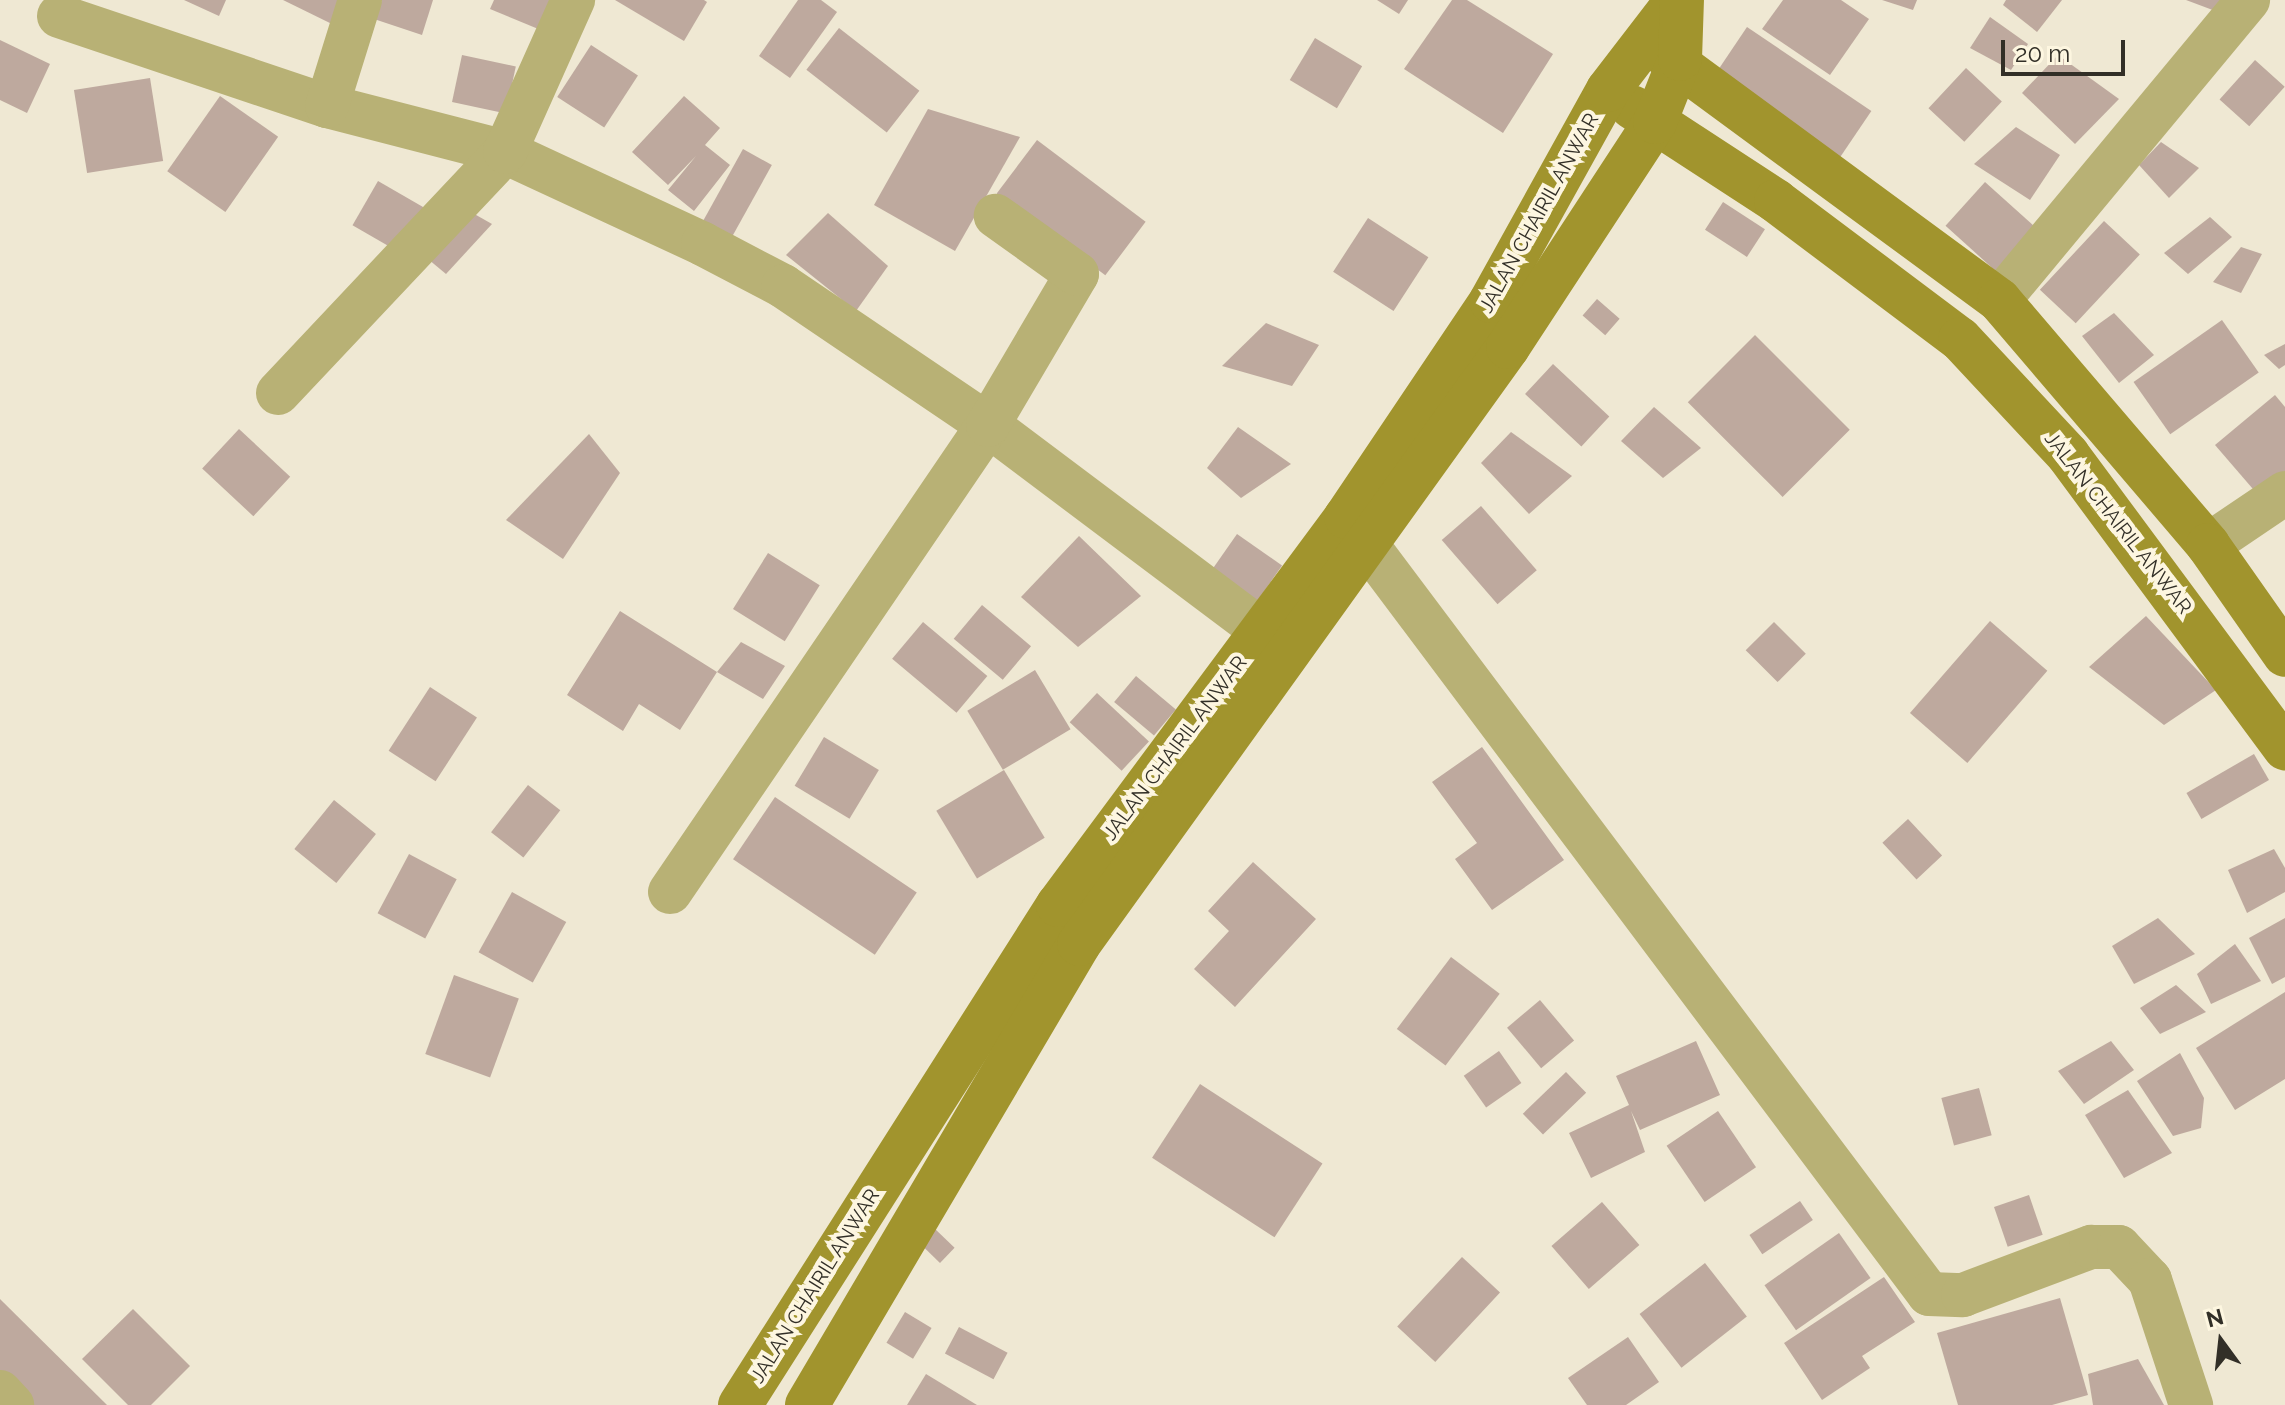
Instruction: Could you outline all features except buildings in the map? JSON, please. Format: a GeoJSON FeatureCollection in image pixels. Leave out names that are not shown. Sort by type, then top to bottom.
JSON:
{"type":"FeatureCollection","features":[{"type":"Feature","properties":{"kind":"main road","name":"JALAN CHAIRIL ANWAR"},"geometry":{"type":"LineString","coordinates":[[740,1405],[1058,905],[1262,631],[1356,529],[1508,347],[1655,122],[1661,50],[1679,0]]}},
{"type":"Feature","properties":{"kind":"main road","name":"JALAN CHAIRIL ANWAR"},"geometry":{"type":"LineString","coordinates":[[807,1405],[1079,944],[1356,529],[1491,301],[1608,90],[1661,50]]}},
{"type":"Feature","properties":{"kind":"main road"},"geometry":{"type":"LineString","coordinates":[[1661,50],[1999,300],[2208,545],[2285,655]]}},
{"type":"Feature","properties":{"kind":"main road","name":"JALAN CHAIRIL ANWAR"},"geometry":{"type":"LineString","coordinates":[[1608,90],[1776,201],[1960,339],[2097,492],[2285,748]]}},
{"type":"Feature","properties":{"kind":"street"},"geometry":{"type":"LineString","coordinates":[[327,106],[360,0]]}},
{"type":"Feature","properties":{"kind":"street"},"geometry":{"type":"LineString","coordinates":[[278,393],[505,152],[573,0]]}},
{"type":"Feature","properties":{"kind":"street"},"geometry":{"type":"LineString","coordinates":[[1999,300],[2248,0]]}},
{"type":"Feature","properties":{"kind":"street"},"geometry":{"type":"LineString","coordinates":[[59,16],[327,106],[505,152],[783,286],[988,425],[1262,631]]}},
{"type":"Feature","properties":{"kind":"street"},"geometry":{"type":"LineString","coordinates":[[670,892],[988,425],[1077,274],[996,216]]}},
{"type":"Feature","properties":{"kind":"street"},"geometry":{"type":"LineString","coordinates":[[2208,545],[2285,493]]}},
{"type":"Feature","properties":{"kind":"street"},"geometry":{"type":"LineString","coordinates":[[1356,529],[1929,1294],[1963,1295],[2091,1247],[2119,1247],[2150,1280],[2191,1405]]}},
{"type":"Feature","properties":{"kind":"street"},"geometry":{"type":"LineString","coordinates":[[0,1392],[12,1405]]}}]}
